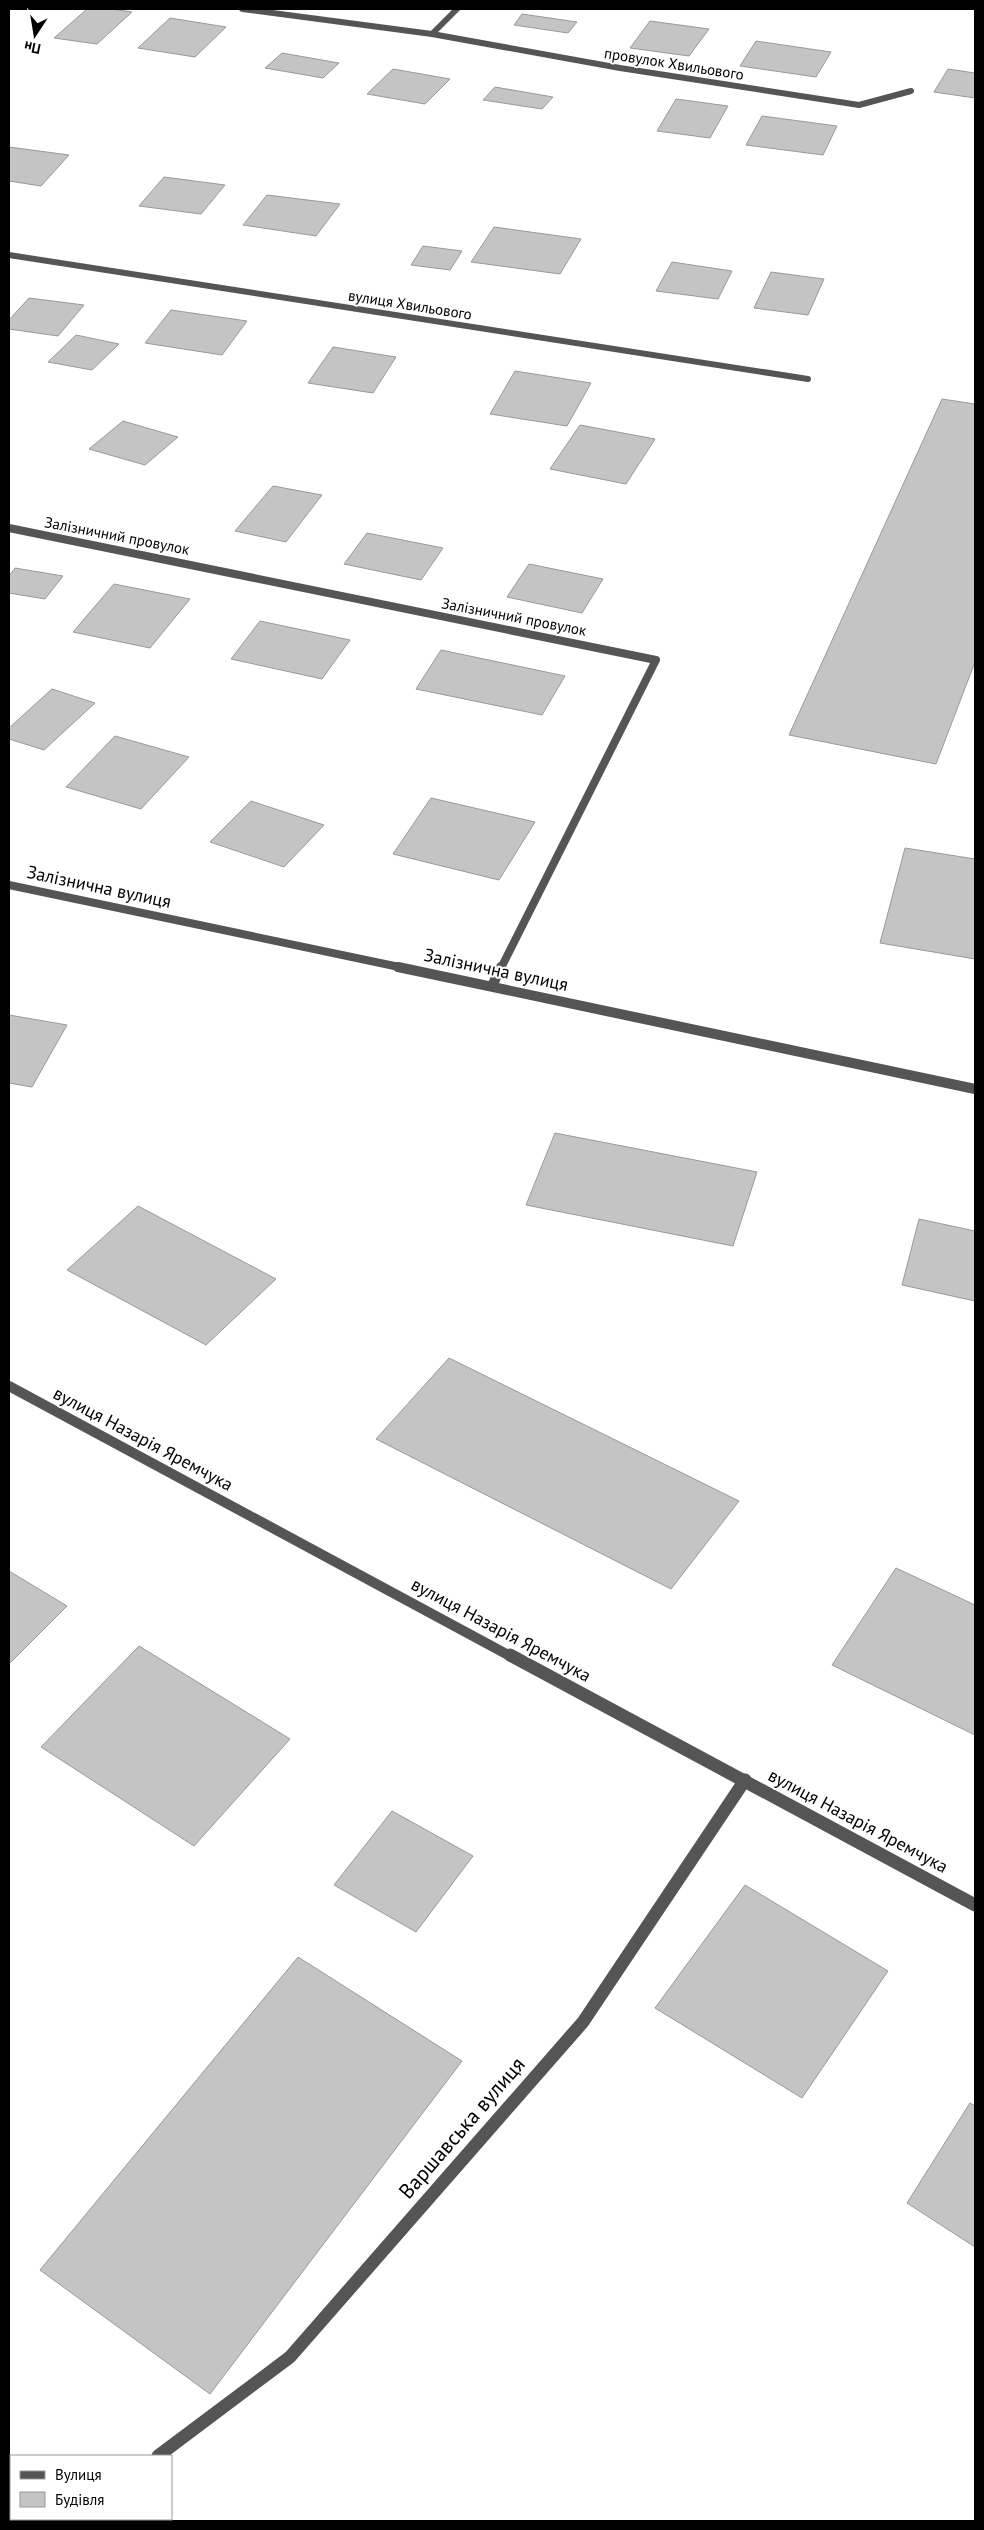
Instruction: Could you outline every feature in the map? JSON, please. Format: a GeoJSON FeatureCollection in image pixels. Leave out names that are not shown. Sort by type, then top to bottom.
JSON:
{"type":"FeatureCollection","features":[{"type":"Feature","properties":{"kind":"street","name":"провулок Хвильового"},"geometry":{"type":"LineString","coordinates":[[242,9],[432,34],[620,68],[859,105],[911,91]]}},
{"type":"Feature","properties":{"kind":"street"},"geometry":{"type":"LineString","coordinates":[[432,34],[457,9]]}},
{"type":"Feature","properties":{"kind":"street","name":"вулиця Хвильового"},"geometry":{"type":"LineString","coordinates":[[9,255],[808,379]]}},
{"type":"Feature","properties":{"kind":"street","name":"Залізничний провулок"},"geometry":{"type":"LineString","coordinates":[[9,528],[656,660],[492,986]]}},
{"type":"Feature","properties":{"kind":"street","name":"Залізнична вулиця"},"geometry":{"type":"LineString","coordinates":[[9,885],[975,1089]]}},
{"type":"Feature","properties":{"kind":"street","name":"вулиця Назарія Яремчука"},"geometry":{"type":"LineString","coordinates":[[9,1386],[975,1905]]}},
{"type":"Feature","properties":{"kind":"street","name":"Варшавська вулиця"},"geometry":{"type":"LineString","coordinates":[[159,2455],[290,2357],[577,2030],[745,1780]]}},
{"type":"Feature","properties":{"kind":"building"},"geometry":{"type":"Polygon","coordinates":[[[87,9],[112,9],[132,12],[97,44],[54,38],[87,9]]]}},
{"type":"Feature","properties":{"kind":"building"},"geometry":{"type":"Polygon","coordinates":[[[522,14],[577,22],[568,33],[514,25],[522,14]]]}},
{"type":"Feature","properties":{"kind":"building"},"geometry":{"type":"Polygon","coordinates":[[[170,18],[226,27],[195,57],[138,48],[170,18]]]}},
{"type":"Feature","properties":{"kind":"building"},"geometry":{"type":"Polygon","coordinates":[[[650,21],[709,29],[689,56],[630,48],[650,21]]]}},
{"type":"Feature","properties":{"kind":"building"},"geometry":{"type":"Polygon","coordinates":[[[756,41],[831,52],[816,77],[740,66],[756,41]]]}},
{"type":"Feature","properties":{"kind":"building"},"geometry":{"type":"Polygon","coordinates":[[[282,53],[339,63],[323,78],[265,68],[282,53]]]}},
{"type":"Feature","properties":{"kind":"building"},"geometry":{"type":"Polygon","coordinates":[[[393,69],[450,79],[425,104],[367,94],[393,69]]]}},
{"type":"Feature","properties":{"kind":"building"},"geometry":{"type":"Polygon","coordinates":[[[948,69],[975,73],[975,98],[934,92],[948,69]]]}},
{"type":"Feature","properties":{"kind":"building"},"geometry":{"type":"Polygon","coordinates":[[[495,87],[553,97],[542,109],[483,100],[495,87]]]}},
{"type":"Feature","properties":{"kind":"building"},"geometry":{"type":"Polygon","coordinates":[[[676,99],[728,106],[710,138],[657,131],[676,99]]]}},
{"type":"Feature","properties":{"kind":"building"},"geometry":{"type":"Polygon","coordinates":[[[762,116],[837,126],[823,155],[746,145],[762,116]]]}},
{"type":"Feature","properties":{"kind":"building"},"geometry":{"type":"Polygon","coordinates":[[[9,147],[69,155],[41,186],[9,181],[9,147]]]}},
{"type":"Feature","properties":{"kind":"building"},"geometry":{"type":"Polygon","coordinates":[[[164,177],[225,185],[201,214],[139,206],[164,177]]]}},
{"type":"Feature","properties":{"kind":"building"},"geometry":{"type":"Polygon","coordinates":[[[267,195],[340,204],[316,236],[243,225],[267,195]]]}},
{"type":"Feature","properties":{"kind":"building"},"geometry":{"type":"Polygon","coordinates":[[[494,227],[581,239],[560,274],[471,262],[494,227]]]}},
{"type":"Feature","properties":{"kind":"building"},"geometry":{"type":"Polygon","coordinates":[[[423,246],[462,251],[450,270],[411,265],[423,246]]]}},
{"type":"Feature","properties":{"kind":"building"},"geometry":{"type":"Polygon","coordinates":[[[672,262],[732,271],[718,299],[656,291],[672,262]]]}},
{"type":"Feature","properties":{"kind":"building"},"geometry":{"type":"Polygon","coordinates":[[[771,272],[824,279],[808,315],[754,308],[771,272]]]}},
{"type":"Feature","properties":{"kind":"building"},"geometry":{"type":"Polygon","coordinates":[[[29,298],[84,305],[58,336],[9,329],[9,320],[29,298]]]}},
{"type":"Feature","properties":{"kind":"building"},"geometry":{"type":"Polygon","coordinates":[[[171,310],[247,321],[222,355],[145,343],[171,310]]]}},
{"type":"Feature","properties":{"kind":"building"},"geometry":{"type":"Polygon","coordinates":[[[76,335],[119,344],[92,370],[48,362],[76,335]]]}},
{"type":"Feature","properties":{"kind":"building"},"geometry":{"type":"Polygon","coordinates":[[[333,347],[396,357],[373,393],[308,383],[333,347]]]}},
{"type":"Feature","properties":{"kind":"building"},"geometry":{"type":"Polygon","coordinates":[[[515,371],[591,383],[567,426],[490,414],[515,371]]]}},
{"type":"Feature","properties":{"kind":"building"},"geometry":{"type":"Polygon","coordinates":[[[942,399],[975,404],[975,662],[936,764],[789,735],[942,399]]]}},
{"type":"Feature","properties":{"kind":"building"},"geometry":{"type":"Polygon","coordinates":[[[123,421],[178,437],[145,465],[89,449],[123,421]]]}},
{"type":"Feature","properties":{"kind":"building"},"geometry":{"type":"Polygon","coordinates":[[[580,425],[655,439],[626,484],[550,469],[580,425]]]}},
{"type":"Feature","properties":{"kind":"building"},"geometry":{"type":"Polygon","coordinates":[[[273,486],[322,495],[286,542],[235,531],[273,486]]]}},
{"type":"Feature","properties":{"kind":"building"},"geometry":{"type":"Polygon","coordinates":[[[367,533],[443,548],[421,580],[344,564],[367,533]]]}},
{"type":"Feature","properties":{"kind":"building"},"geometry":{"type":"Polygon","coordinates":[[[529,564],[603,579],[582,613],[507,597],[529,564]]]}},
{"type":"Feature","properties":{"kind":"building"},"geometry":{"type":"Polygon","coordinates":[[[15,568],[63,576],[45,599],[9,593],[9,576],[15,568]]]}},
{"type":"Feature","properties":{"kind":"building"},"geometry":{"type":"Polygon","coordinates":[[[114,584],[190,599],[150,648],[73,632],[114,584]]]}},
{"type":"Feature","properties":{"kind":"building"},"geometry":{"type":"Polygon","coordinates":[[[260,621],[350,640],[322,679],[231,659],[260,621]]]}},
{"type":"Feature","properties":{"kind":"building"},"geometry":{"type":"Polygon","coordinates":[[[441,650],[565,676],[542,715],[416,689],[441,650]]]}},
{"type":"Feature","properties":{"kind":"building"},"geometry":{"type":"Polygon","coordinates":[[[52,689],[95,703],[44,750],[9,739],[9,728],[52,689]]]}},
{"type":"Feature","properties":{"kind":"building"},"geometry":{"type":"Polygon","coordinates":[[[115,736],[189,757],[141,809],[66,787],[115,736]]]}},
{"type":"Feature","properties":{"kind":"building"},"geometry":{"type":"Polygon","coordinates":[[[431,798],[535,822],[499,880],[393,854],[431,798]]]}},
{"type":"Feature","properties":{"kind":"building"},"geometry":{"type":"Polygon","coordinates":[[[251,801],[324,825],[284,867],[210,842],[251,801]]]}},
{"type":"Feature","properties":{"kind":"building"},"geometry":{"type":"Polygon","coordinates":[[[905,848],[975,859],[975,959],[880,943],[905,848]]]}},
{"type":"Feature","properties":{"kind":"building"},"geometry":{"type":"Polygon","coordinates":[[[9,1015],[67,1025],[32,1087],[9,1083],[9,1015]]]}},
{"type":"Feature","properties":{"kind":"building"},"geometry":{"type":"Polygon","coordinates":[[[555,1133],[757,1172],[733,1246],[526,1205],[555,1133]]]}},
{"type":"Feature","properties":{"kind":"building"},"geometry":{"type":"Polygon","coordinates":[[[138,1206],[276,1279],[206,1345],[67,1270],[138,1206]]]}},
{"type":"Feature","properties":{"kind":"building"},"geometry":{"type":"Polygon","coordinates":[[[919,1219],[975,1231],[975,1301],[902,1285],[919,1219]]]}},
{"type":"Feature","properties":{"kind":"building"},"geometry":{"type":"Polygon","coordinates":[[[449,1358],[739,1501],[671,1589],[376,1439],[449,1358]]]}},
{"type":"Feature","properties":{"kind":"building"},"geometry":{"type":"Polygon","coordinates":[[[896,1568],[975,1605],[975,1735],[832,1665],[896,1568]]]}},
{"type":"Feature","properties":{"kind":"building"},"geometry":{"type":"Polygon","coordinates":[[[9,1571],[67,1606],[9,1664],[9,1571]]]}},
{"type":"Feature","properties":{"kind":"building"},"geometry":{"type":"Polygon","coordinates":[[[139,1646],[290,1739],[194,1846],[41,1747],[139,1646]]]}},
{"type":"Feature","properties":{"kind":"building"},"geometry":{"type":"Polygon","coordinates":[[[392,1811],[473,1856],[416,1932],[334,1885],[392,1811]]]}},
{"type":"Feature","properties":{"kind":"building"},"geometry":{"type":"Polygon","coordinates":[[[745,1885],[888,1971],[802,2098],[655,2008],[745,1885]]]}},
{"type":"Feature","properties":{"kind":"building"},"geometry":{"type":"Polygon","coordinates":[[[298,1957],[462,2061],[210,2394],[40,2270],[298,1957]]]}},
{"type":"Feature","properties":{"kind":"building"},"geometry":{"type":"Polygon","coordinates":[[[970,2103],[975,2106],[975,2247],[907,2203],[970,2103]]]}}]}
